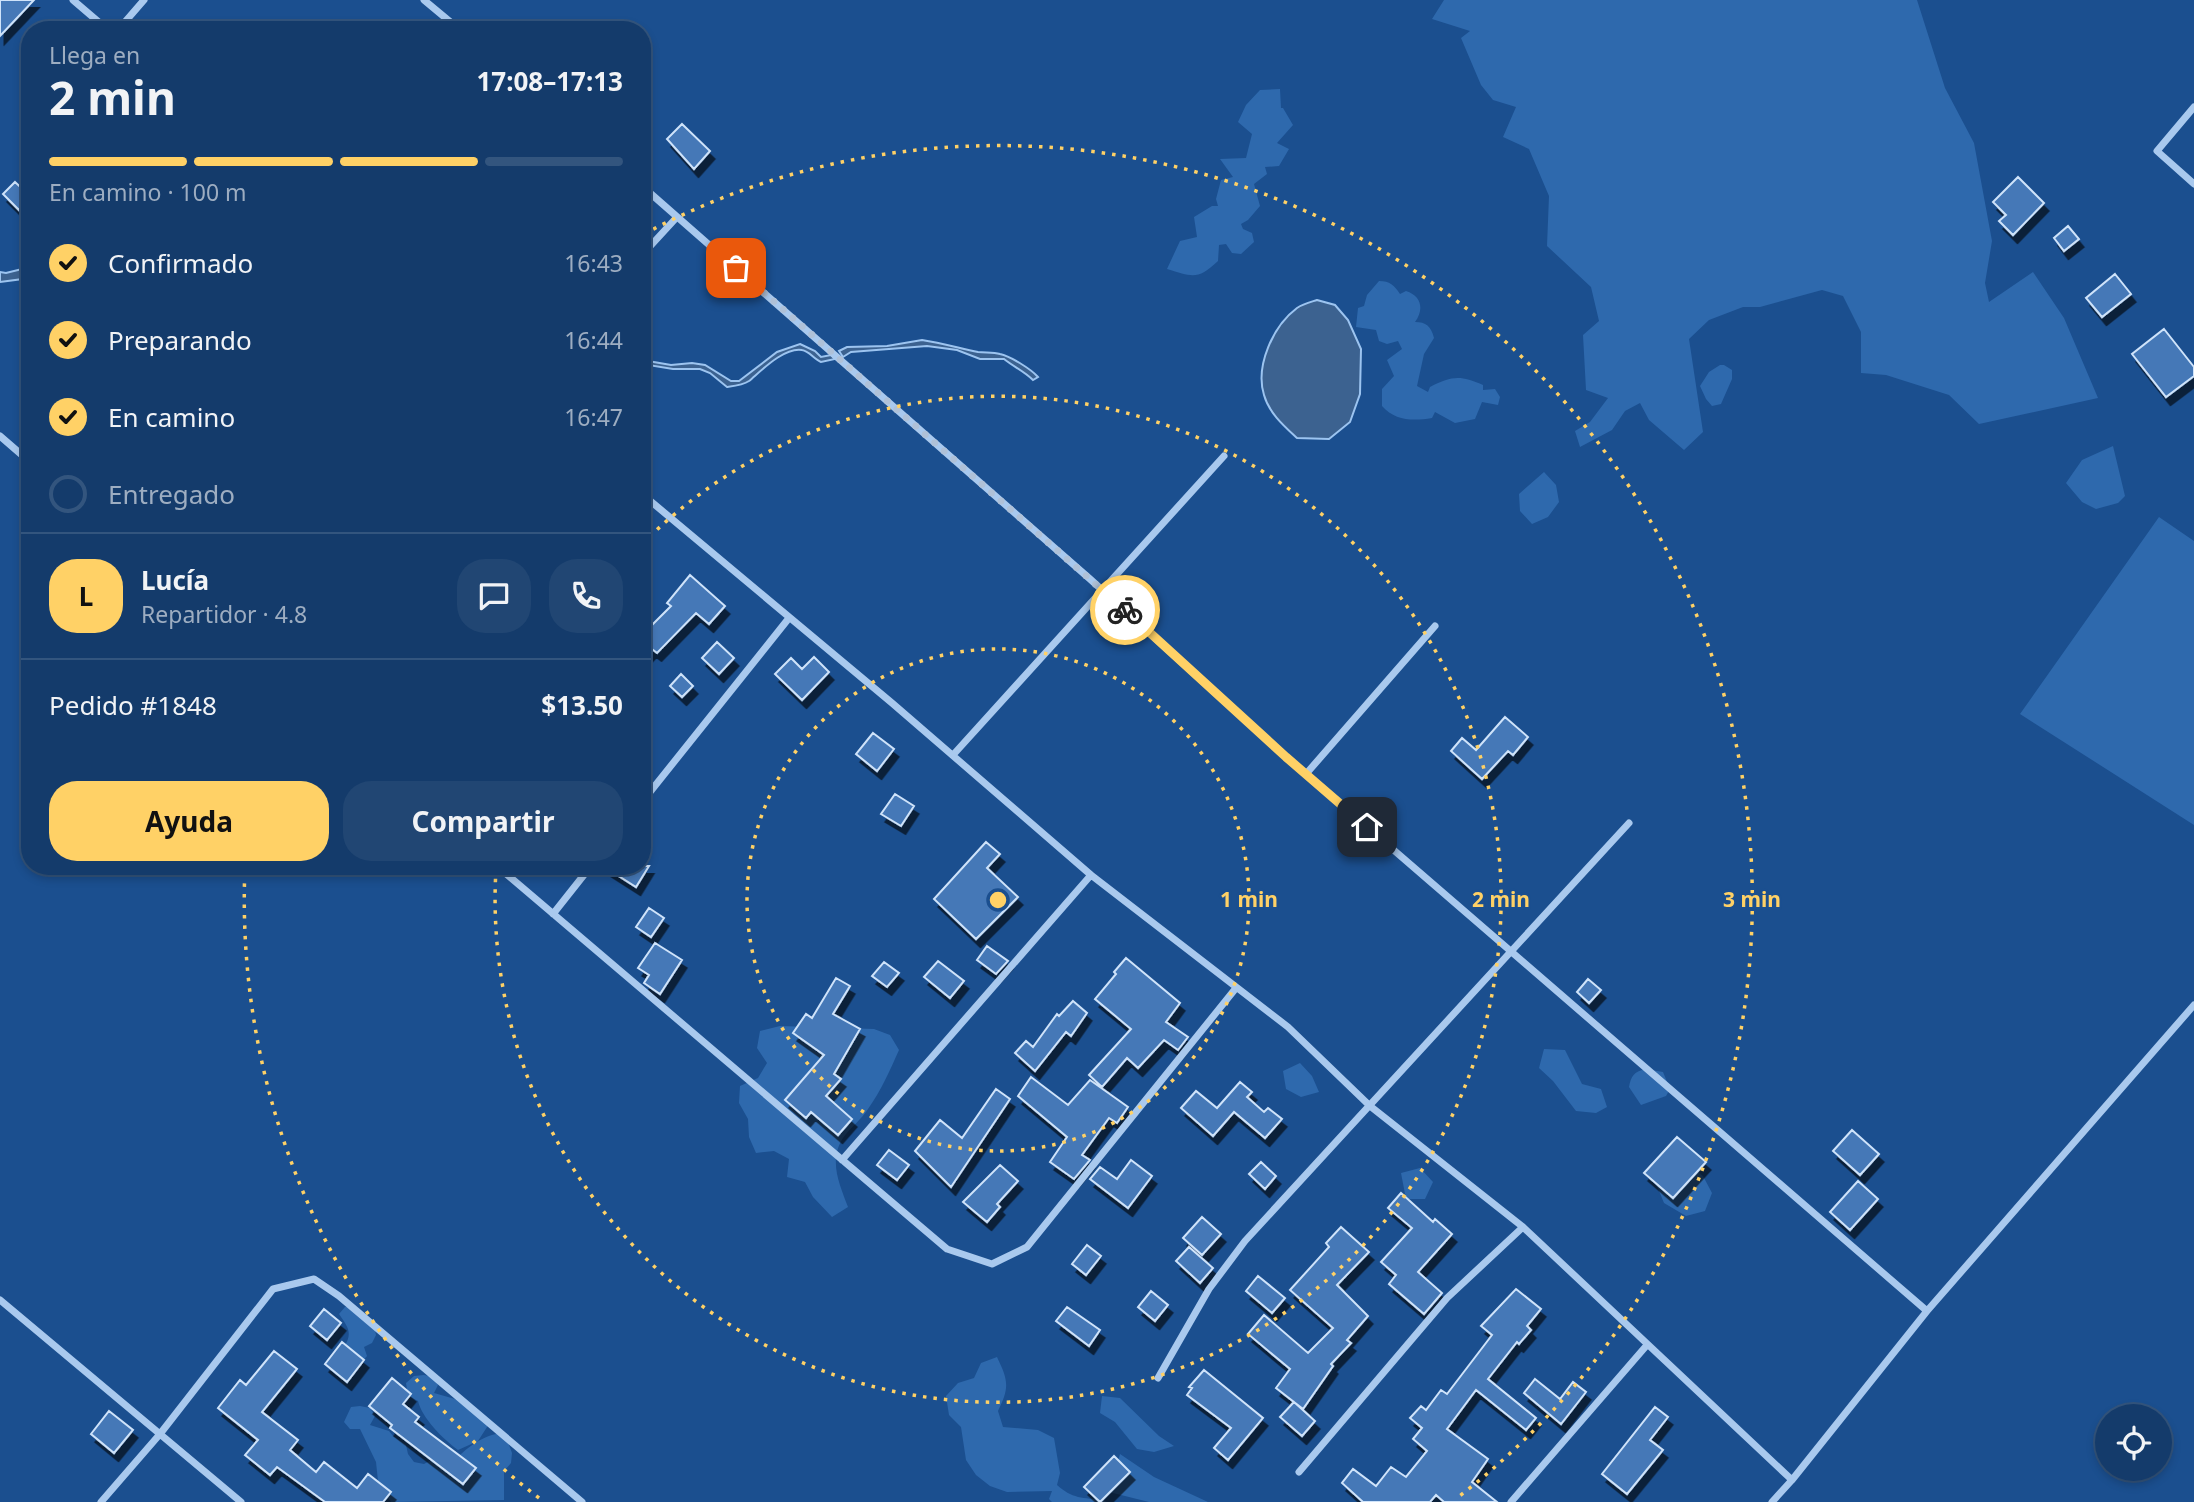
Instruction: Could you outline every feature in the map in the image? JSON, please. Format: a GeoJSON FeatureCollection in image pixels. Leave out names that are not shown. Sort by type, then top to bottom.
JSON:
{"type":"FeatureCollection","features":[{"type":"Feature","properties":{"kind":"street"},"geometry":{"type":"LineString","coordinates":[[73,0],[98,21]]}},
{"type":"Feature","properties":{"kind":"street"},"geometry":{"type":"LineString","coordinates":[[126,21],[144,0]]}},
{"type":"Feature","properties":{"kind":"street"},"geometry":{"type":"LineString","coordinates":[[424,0],[449,21]]}},
{"type":"Feature","properties":{"kind":"street"},"geometry":{"type":"LineString","coordinates":[[2194,107],[2157,150],[2194,184]]}},
{"type":"Feature","properties":{"kind":"street"},"geometry":{"type":"LineString","coordinates":[[651,194],[1102,590],[1306,774],[1927,1311]]}},
{"type":"Feature","properties":{"kind":"street"},"geometry":{"type":"LineString","coordinates":[[651,245],[677,217]]}},
{"type":"Feature","properties":{"kind":"street"},"geometry":{"type":"LineString","coordinates":[[0,436],[21,454]]}},
{"type":"Feature","properties":{"kind":"street"},"geometry":{"type":"LineString","coordinates":[[953,755],[1224,456]]}},
{"type":"Feature","properties":{"kind":"street"},"geometry":{"type":"LineString","coordinates":[[651,502],[953,755],[1091,875],[1288,1027],[1370,1106],[1523,1227],[1792,1480]]}},
{"type":"Feature","properties":{"kind":"street"},"geometry":{"type":"LineString","coordinates":[[651,791],[789,618]]}},
{"type":"Feature","properties":{"kind":"street"},"geometry":{"type":"LineString","coordinates":[[1306,774],[1435,626]]}},
{"type":"Feature","properties":{"kind":"street"},"geometry":{"type":"LineString","coordinates":[[1158,1378],[1209,1289],[1245,1241],[1629,823]]}},
{"type":"Feature","properties":{"kind":"street"},"geometry":{"type":"LineString","coordinates":[[508,875],[947,1250],[992,1264],[1027,1247],[1236,988]]}},
{"type":"Feature","properties":{"kind":"street"},"geometry":{"type":"LineString","coordinates":[[553,914],[584,875]]}},
{"type":"Feature","properties":{"kind":"street"},"geometry":{"type":"LineString","coordinates":[[842,1160],[1091,875]]}},
{"type":"Feature","properties":{"kind":"street"},"geometry":{"type":"LineString","coordinates":[[1772,1502],[1927,1311],[2194,1005]]}},
{"type":"Feature","properties":{"kind":"street"},"geometry":{"type":"LineString","coordinates":[[1299,1472],[1447,1298],[1523,1227]]}},
{"type":"Feature","properties":{"kind":"street"},"geometry":{"type":"LineString","coordinates":[[101,1502],[160,1434],[273,1289],[314,1279],[339,1296],[582,1502]]}},
{"type":"Feature","properties":{"kind":"street"},"geometry":{"type":"LineString","coordinates":[[0,1300],[241,1502]]}},
{"type":"Feature","properties":{"kind":"street"},"geometry":{"type":"LineString","coordinates":[[1511,1502],[1647,1345]]}},
{"type":"Feature","properties":{"kind":"shaded area"},"geometry":{"type":"Polygon","coordinates":[[[1444,0],[1917,0],[1945,88],[1974,143],[1992,241],[1985,283],[1989,302],[2033,272],[2064,318],[2098,398],[1979,424],[1949,395],[1886,375],[1861,373],[1861,332],[1843,296],[1822,290],[1760,307],[1743,307],[1709,320],[1689,339],[1703,432],[1684,450],[1649,420],[1640,403],[1625,411],[1612,430],[1580,447],[1575,431],[1590,422],[1608,398],[1586,390],[1583,335],[1599,321],[1591,287],[1547,246],[1549,196],[1529,149],[1503,137],[1516,107],[1493,100],[1481,85],[1461,38],[1470,31],[1432,19],[1444,0]]]}},
{"type":"Feature","properties":{"kind":"shaded area"},"geometry":{"type":"Polygon","coordinates":[[[1280,89],[1281,108],[1293,125],[1277,143],[1289,149],[1279,166],[1265,167],[1267,174],[1254,184],[1260,206],[1241,224],[1243,229],[1252,233],[1254,242],[1241,254],[1232,253],[1226,244],[1219,245],[1218,261],[1200,274],[1189,275],[1167,269],[1180,241],[1197,237],[1194,217],[1212,206],[1218,206],[1216,199],[1221,180],[1233,177],[1220,159],[1246,158],[1252,134],[1238,122],[1246,105],[1260,90],[1280,89]]]}},
{"type":"Feature","properties":{"kind":"shaded area"},"geometry":{"type":"Polygon","coordinates":[[[21,269],[21,279],[0,282],[0,272],[21,269]]]}},
{"type":"Feature","properties":{"kind":"shaded area"},"geometry":{"type":"Polygon","coordinates":[[[1379,281],[1391,284],[1400,294],[1406,291],[1415,296],[1420,308],[1415,322],[1428,326],[1433,334],[1434,338],[1424,354],[1417,386],[1428,392],[1430,387],[1444,381],[1456,378],[1468,380],[1483,385],[1483,390],[1495,389],[1500,397],[1498,405],[1482,402],[1475,419],[1455,423],[1435,412],[1432,418],[1405,419],[1393,415],[1382,406],[1382,389],[1394,376],[1387,360],[1402,349],[1398,341],[1387,344],[1379,341],[1376,330],[1356,327],[1358,308],[1364,306],[1367,295],[1379,281]]]}},
{"type":"Feature","properties":{"kind":"shaded area"},"geometry":{"type":"Polygon","coordinates":[[[1317,300],[1335,305],[1348,320],[1361,349],[1360,394],[1350,422],[1329,439],[1297,438],[1269,408],[1262,384],[1264,359],[1280,325],[1297,308],[1317,300]]]}},
{"type":"Feature","properties":{"kind":"shaded area"},"geometry":{"type":"Polygon","coordinates":[[[922,340],[1004,355],[1038,377],[1033,380],[1004,359],[980,359],[957,350],[927,346],[851,352],[843,357],[839,351],[847,347],[887,346],[922,340]]]}},
{"type":"Feature","properties":{"kind":"shaded area"},"geometry":{"type":"Polygon","coordinates":[[[800,344],[821,357],[831,355],[835,359],[821,362],[805,351],[795,350],[773,361],[747,382],[727,387],[710,373],[700,369],[651,365],[651,362],[671,365],[705,365],[731,381],[739,381],[777,352],[800,344]]]}},
{"type":"Feature","properties":{"kind":"shaded area"},"geometry":{"type":"Polygon","coordinates":[[[1720,365],[1732,370],[1732,379],[1721,404],[1712,406],[1700,386],[1709,372],[1720,365]]]}},
{"type":"Feature","properties":{"kind":"shaded area"},"geometry":{"type":"Polygon","coordinates":[[[2113,446],[2125,496],[2118,503],[2096,509],[2082,502],[2066,483],[2082,460],[2113,446]]]}},
{"type":"Feature","properties":{"kind":"shaded area"},"geometry":{"type":"Polygon","coordinates":[[[1544,472],[1556,485],[1559,502],[1548,517],[1532,524],[1520,511],[1519,494],[1544,472]]]}},
{"type":"Feature","properties":{"kind":"shaded area"},"geometry":{"type":"Polygon","coordinates":[[[2159,517],[2194,541],[2194,825],[2020,714],[2159,517]]]}},
{"type":"Feature","properties":{"kind":"shaded area"},"geometry":{"type":"Polygon","coordinates":[[[780,1026],[874,1029],[890,1035],[899,1050],[873,1102],[846,1134],[839,1147],[836,1155],[837,1173],[848,1207],[832,1217],[813,1197],[805,1182],[787,1177],[789,1159],[774,1151],[756,1153],[749,1137],[748,1119],[739,1103],[740,1086],[758,1078],[767,1063],[757,1048],[760,1031],[780,1026]]]}},
{"type":"Feature","properties":{"kind":"shaded area"},"geometry":{"type":"Polygon","coordinates":[[[1544,1049],[1565,1050],[1582,1084],[1601,1089],[1607,1107],[1596,1113],[1576,1111],[1553,1081],[1539,1068],[1544,1049]]]}},
{"type":"Feature","properties":{"kind":"shaded area"},"geometry":{"type":"Polygon","coordinates":[[[1300,1063],[1312,1076],[1319,1092],[1301,1097],[1286,1089],[1283,1071],[1300,1063]]]}},
{"type":"Feature","properties":{"kind":"shaded area"},"geometry":{"type":"Polygon","coordinates":[[[1645,1069],[1663,1072],[1670,1089],[1666,1096],[1641,1105],[1629,1087],[1634,1075],[1645,1069]]]}},
{"type":"Feature","properties":{"kind":"shaded area"},"geometry":{"type":"Polygon","coordinates":[[[1687,1164],[1703,1176],[1712,1193],[1705,1211],[1686,1216],[1664,1203],[1657,1186],[1668,1169],[1687,1164]]]}},
{"type":"Feature","properties":{"kind":"shaded area"},"geometry":{"type":"Polygon","coordinates":[[[1420,1168],[1433,1182],[1425,1199],[1406,1199],[1401,1173],[1420,1168]]]}},
{"type":"Feature","properties":{"kind":"shaded area"},"geometry":{"type":"Polygon","coordinates":[[[345,1307],[355,1307],[374,1325],[376,1335],[372,1343],[364,1347],[367,1356],[360,1364],[344,1347],[348,1330],[339,1314],[345,1307]]]}},
{"type":"Feature","properties":{"kind":"shaded area"},"geometry":{"type":"Polygon","coordinates":[[[997,1357],[1006,1384],[998,1411],[1003,1427],[1038,1430],[1054,1438],[1060,1473],[1057,1485],[1073,1495],[1103,1499],[1106,1502],[1052,1502],[1049,1499],[1052,1491],[1007,1492],[990,1486],[976,1475],[966,1460],[961,1427],[949,1415],[946,1396],[958,1383],[974,1378],[981,1363],[997,1357]]]}},
{"type":"Feature","properties":{"kind":"shaded area"},"geometry":{"type":"Polygon","coordinates":[[[414,1376],[433,1377],[438,1385],[434,1393],[455,1399],[489,1424],[478,1441],[458,1450],[434,1428],[418,1401],[408,1396],[406,1383],[414,1376]]]}},
{"type":"Feature","properties":{"kind":"shaded area"},"geometry":{"type":"Polygon","coordinates":[[[1102,1396],[1120,1398],[1159,1436],[1174,1446],[1154,1452],[1137,1449],[1115,1422],[1100,1413],[1102,1396]]]}},
{"type":"Feature","properties":{"kind":"shaded area"},"geometry":{"type":"Polygon","coordinates":[[[351,1407],[370,1408],[375,1416],[370,1425],[389,1431],[406,1445],[414,1462],[424,1464],[440,1455],[457,1458],[486,1437],[505,1434],[512,1453],[511,1463],[504,1471],[504,1500],[391,1502],[378,1481],[376,1462],[360,1429],[350,1429],[344,1422],[351,1407]]]}},
{"type":"Feature","properties":{"kind":"shaded area"},"geometry":{"type":"Polygon","coordinates":[[[1120,1454],[1154,1477],[1208,1502],[1149,1502],[1109,1492],[1120,1454]]]}},
{"type":"Feature","properties":{"kind":"building"},"geometry":{"type":"Polygon","coordinates":[[[0,0],[34,0],[0,36],[0,0]]]}},
{"type":"Feature","properties":{"kind":"building"},"geometry":{"type":"Polygon","coordinates":[[[682,124],[710,151],[694,169],[667,139],[682,124]]]}},
{"type":"Feature","properties":{"kind":"building"},"geometry":{"type":"Polygon","coordinates":[[[2018,177],[2044,203],[2013,235],[1999,221],[2006,215],[1993,202],[2018,177]]]}},
{"type":"Feature","properties":{"kind":"building"},"geometry":{"type":"Polygon","coordinates":[[[15,182],[21,188],[21,208],[19,210],[3,194],[15,182]]]}},
{"type":"Feature","properties":{"kind":"building"},"geometry":{"type":"Polygon","coordinates":[[[2068,226],[2079,239],[2064,251],[2054,238],[2068,226]]]}},
{"type":"Feature","properties":{"kind":"building"},"geometry":{"type":"Polygon","coordinates":[[[2115,274],[2131,294],[2102,317],[2086,298],[2115,274]]]}},
{"type":"Feature","properties":{"kind":"building"},"geometry":{"type":"Polygon","coordinates":[[[2164,329],[2194,367],[2194,376],[2166,397],[2132,354],[2164,329]]]}},
{"type":"Feature","properties":{"kind":"building"},"geometry":{"type":"Polygon","coordinates":[[[690,575],[725,606],[709,624],[696,613],[657,653],[651,650],[651,626],[671,606],[667,603],[690,575]]]}},
{"type":"Feature","properties":{"kind":"building"},"geometry":{"type":"Polygon","coordinates":[[[717,642],[734,658],[719,674],[702,658],[717,642]]]}},
{"type":"Feature","properties":{"kind":"building"},"geometry":{"type":"Polygon","coordinates":[[[814,657],[829,672],[802,700],[775,674],[791,658],[802,669],[814,657]]]}},
{"type":"Feature","properties":{"kind":"building"},"geometry":{"type":"Polygon","coordinates":[[[681,674],[693,686],[682,697],[670,686],[681,674]]]}},
{"type":"Feature","properties":{"kind":"building"},"geometry":{"type":"Polygon","coordinates":[[[1505,717],[1528,737],[1513,755],[1508,751],[1482,779],[1451,751],[1462,738],[1476,750],[1505,717]]]}},
{"type":"Feature","properties":{"kind":"building"},"geometry":{"type":"Polygon","coordinates":[[[873,733],[894,749],[877,771],[856,754],[873,733]]]}},
{"type":"Feature","properties":{"kind":"building"},"geometry":{"type":"Polygon","coordinates":[[[895,794],[914,806],[901,826],[881,814],[895,794]]]}},
{"type":"Feature","properties":{"kind":"building"},"geometry":{"type":"Polygon","coordinates":[[[986,842],[1000,854],[987,868],[1018,897],[976,939],[934,899],[986,842]]]}},
{"type":"Feature","properties":{"kind":"building"},"geometry":{"type":"Polygon","coordinates":[[[617,875],[643,875],[636,887],[617,875]]]}},
{"type":"Feature","properties":{"kind":"building"},"geometry":{"type":"Polygon","coordinates":[[[649,908],[664,918],[651,937],[636,927],[649,908]]]}},
{"type":"Feature","properties":{"kind":"building"},"geometry":{"type":"Polygon","coordinates":[[[655,943],[682,960],[660,994],[644,983],[649,975],[638,968],[655,943]]]}},
{"type":"Feature","properties":{"kind":"building"},"geometry":{"type":"Polygon","coordinates":[[[987,946],[1008,961],[996,974],[977,960],[987,946]]]}},
{"type":"Feature","properties":{"kind":"building"},"geometry":{"type":"Polygon","coordinates":[[[1126,958],[1180,1003],[1166,1022],[1188,1037],[1178,1050],[1164,1040],[1138,1068],[1127,1058],[1102,1087],[1089,1075],[1131,1029],[1095,999],[1126,958]]]}},
{"type":"Feature","properties":{"kind":"building"},"geometry":{"type":"Polygon","coordinates":[[[938,961],[964,981],[950,998],[924,977],[938,961]]]}},
{"type":"Feature","properties":{"kind":"building"},"geometry":{"type":"Polygon","coordinates":[[[884,962],[899,973],[887,987],[872,976],[884,962]]]}},
{"type":"Feature","properties":{"kind":"building"},"geometry":{"type":"Polygon","coordinates":[[[836,978],[850,986],[833,1014],[860,1029],[834,1074],[841,1079],[826,1096],[852,1119],[838,1135],[811,1112],[806,1118],[785,1100],[824,1055],[793,1033],[806,1014],[812,1018],[836,978]]]}},
{"type":"Feature","properties":{"kind":"building"},"geometry":{"type":"Polygon","coordinates":[[[1588,979],[1601,990],[1589,1003],[1577,992],[1588,979]]]}},
{"type":"Feature","properties":{"kind":"building"},"geometry":{"type":"Polygon","coordinates":[[[1073,1001],[1087,1013],[1071,1036],[1066,1032],[1035,1071],[1015,1053],[1026,1041],[1033,1047],[1057,1014],[1059,1016],[1073,1001]]]}},
{"type":"Feature","properties":{"kind":"building"},"geometry":{"type":"Polygon","coordinates":[[[1031,1077],[1068,1105],[1090,1080],[1128,1107],[1117,1123],[1109,1118],[1082,1155],[1090,1160],[1074,1179],[1050,1162],[1067,1137],[1018,1096],[1031,1077]]]}},
{"type":"Feature","properties":{"kind":"building"},"geometry":{"type":"Polygon","coordinates":[[[1240,1082],[1252,1092],[1247,1097],[1264,1112],[1268,1108],[1282,1119],[1265,1138],[1234,1112],[1213,1136],[1181,1108],[1196,1091],[1217,1108],[1240,1082]]]}},
{"type":"Feature","properties":{"kind":"building"},"geometry":{"type":"Polygon","coordinates":[[[996,1089],[1010,1099],[951,1187],[915,1151],[940,1120],[962,1138],[996,1089]]]}},
{"type":"Feature","properties":{"kind":"building"},"geometry":{"type":"Polygon","coordinates":[[[1852,1130],[1879,1154],[1860,1175],[1833,1151],[1852,1130]]]}},
{"type":"Feature","properties":{"kind":"building"},"geometry":{"type":"Polygon","coordinates":[[[1677,1137],[1706,1162],[1673,1198],[1644,1173],[1677,1137]]]}},
{"type":"Feature","properties":{"kind":"building"},"geometry":{"type":"Polygon","coordinates":[[[889,1150],[909,1165],[897,1180],[877,1165],[889,1150]]]}},
{"type":"Feature","properties":{"kind":"building"},"geometry":{"type":"Polygon","coordinates":[[[1131,1160],[1152,1176],[1128,1208],[1090,1179],[1100,1167],[1117,1179],[1131,1160]]]}},
{"type":"Feature","properties":{"kind":"building"},"geometry":{"type":"Polygon","coordinates":[[[1261,1162],[1276,1176],[1265,1189],[1249,1174],[1261,1162]]]}},
{"type":"Feature","properties":{"kind":"building"},"geometry":{"type":"Polygon","coordinates":[[[1000,1165],[1018,1181],[997,1204],[1000,1207],[987,1222],[963,1202],[1000,1165]]]}},
{"type":"Feature","properties":{"kind":"building"},"geometry":{"type":"Polygon","coordinates":[[[1858,1181],[1878,1199],[1850,1230],[1830,1212],[1858,1181]]]}},
{"type":"Feature","properties":{"kind":"building"},"geometry":{"type":"Polygon","coordinates":[[[1401,1193],[1433,1222],[1435,1219],[1452,1234],[1418,1272],[1442,1293],[1424,1314],[1389,1284],[1396,1275],[1381,1262],[1412,1228],[1388,1208],[1401,1193]]]}},
{"type":"Feature","properties":{"kind":"building"},"geometry":{"type":"Polygon","coordinates":[[[1202,1217],[1221,1234],[1202,1255],[1183,1238],[1202,1217]]]}},
{"type":"Feature","properties":{"kind":"building"},"geometry":{"type":"Polygon","coordinates":[[[1341,1227],[1369,1252],[1337,1285],[1368,1316],[1347,1340],[1351,1343],[1331,1364],[1333,1366],[1303,1409],[1276,1388],[1290,1369],[1248,1334],[1264,1315],[1308,1353],[1333,1328],[1290,1290],[1329,1247],[1326,1243],[1341,1227]]]}},
{"type":"Feature","properties":{"kind":"building"},"geometry":{"type":"Polygon","coordinates":[[[1087,1245],[1101,1256],[1086,1275],[1072,1264],[1087,1245]]]}},
{"type":"Feature","properties":{"kind":"building"},"geometry":{"type":"Polygon","coordinates":[[[1189,1247],[1213,1268],[1200,1283],[1176,1261],[1189,1247]]]}},
{"type":"Feature","properties":{"kind":"building"},"geometry":{"type":"Polygon","coordinates":[[[1258,1276],[1285,1298],[1272,1313],[1246,1291],[1258,1276]]]}},
{"type":"Feature","properties":{"kind":"building"},"geometry":{"type":"Polygon","coordinates":[[[1516,1289],[1541,1309],[1527,1326],[1531,1330],[1519,1344],[1517,1342],[1488,1379],[1536,1418],[1526,1430],[1476,1390],[1447,1429],[1488,1459],[1472,1482],[1497,1502],[1444,1502],[1436,1495],[1430,1502],[1363,1502],[1342,1483],[1353,1469],[1376,1486],[1391,1467],[1406,1477],[1427,1451],[1413,1439],[1422,1428],[1410,1418],[1421,1406],[1426,1410],[1441,1390],[1447,1394],[1492,1335],[1481,1326],[1516,1289]]]}},
{"type":"Feature","properties":{"kind":"building"},"geometry":{"type":"Polygon","coordinates":[[[1151,1291],[1168,1305],[1155,1321],[1138,1307],[1151,1291]]]}},
{"type":"Feature","properties":{"kind":"building"},"geometry":{"type":"Polygon","coordinates":[[[1067,1307],[1100,1330],[1089,1346],[1056,1321],[1067,1307]]]}},
{"type":"Feature","properties":{"kind":"building"},"geometry":{"type":"Polygon","coordinates":[[[324,1309],[341,1323],[327,1340],[310,1326],[324,1309]]]}},
{"type":"Feature","properties":{"kind":"building"},"geometry":{"type":"Polygon","coordinates":[[[342,1342],[364,1360],[347,1382],[325,1364],[342,1342]]]}},
{"type":"Feature","properties":{"kind":"building"},"geometry":{"type":"Polygon","coordinates":[[[274,1351],[297,1369],[262,1412],[298,1440],[290,1450],[316,1472],[324,1462],[357,1488],[368,1474],[391,1492],[383,1502],[325,1502],[277,1467],[270,1475],[245,1455],[258,1440],[218,1408],[240,1380],[246,1385],[274,1351]]]}},
{"type":"Feature","properties":{"kind":"building"},"geometry":{"type":"Polygon","coordinates":[[[1204,1370],[1263,1418],[1228,1460],[1214,1448],[1231,1428],[1187,1395],[1192,1388],[1189,1387],[1204,1370]]]}},
{"type":"Feature","properties":{"kind":"building"},"geometry":{"type":"Polygon","coordinates":[[[392,1378],[411,1394],[403,1404],[419,1417],[415,1422],[476,1468],[463,1484],[390,1428],[392,1425],[369,1406],[392,1378]]]}},
{"type":"Feature","properties":{"kind":"building"},"geometry":{"type":"Polygon","coordinates":[[[1535,1379],[1560,1399],[1573,1382],[1586,1392],[1561,1424],[1524,1393],[1535,1379]]]}},
{"type":"Feature","properties":{"kind":"building"},"geometry":{"type":"Polygon","coordinates":[[[1294,1402],[1315,1421],[1302,1436],[1280,1417],[1294,1402]]]}},
{"type":"Feature","properties":{"kind":"building"},"geometry":{"type":"Polygon","coordinates":[[[1655,1407],[1668,1417],[1650,1440],[1663,1450],[1627,1494],[1602,1474],[1655,1407]]]}},
{"type":"Feature","properties":{"kind":"building"},"geometry":{"type":"Polygon","coordinates":[[[109,1411],[133,1430],[114,1453],[91,1434],[109,1411]]]}},
{"type":"Feature","properties":{"kind":"building"},"geometry":{"type":"Polygon","coordinates":[[[1114,1456],[1130,1472],[1100,1502],[1084,1487],[1114,1456]]]}},
{"type":"Feature","properties":{"kind":"way so far"},"geometry":{"type":"LineString","coordinates":[[736,268],[1125,610]]}},
{"type":"Feature","properties":{"kind":"route"},"geometry":{"type":"LineString","coordinates":[[1125,610],[1367,827]]}}]}
